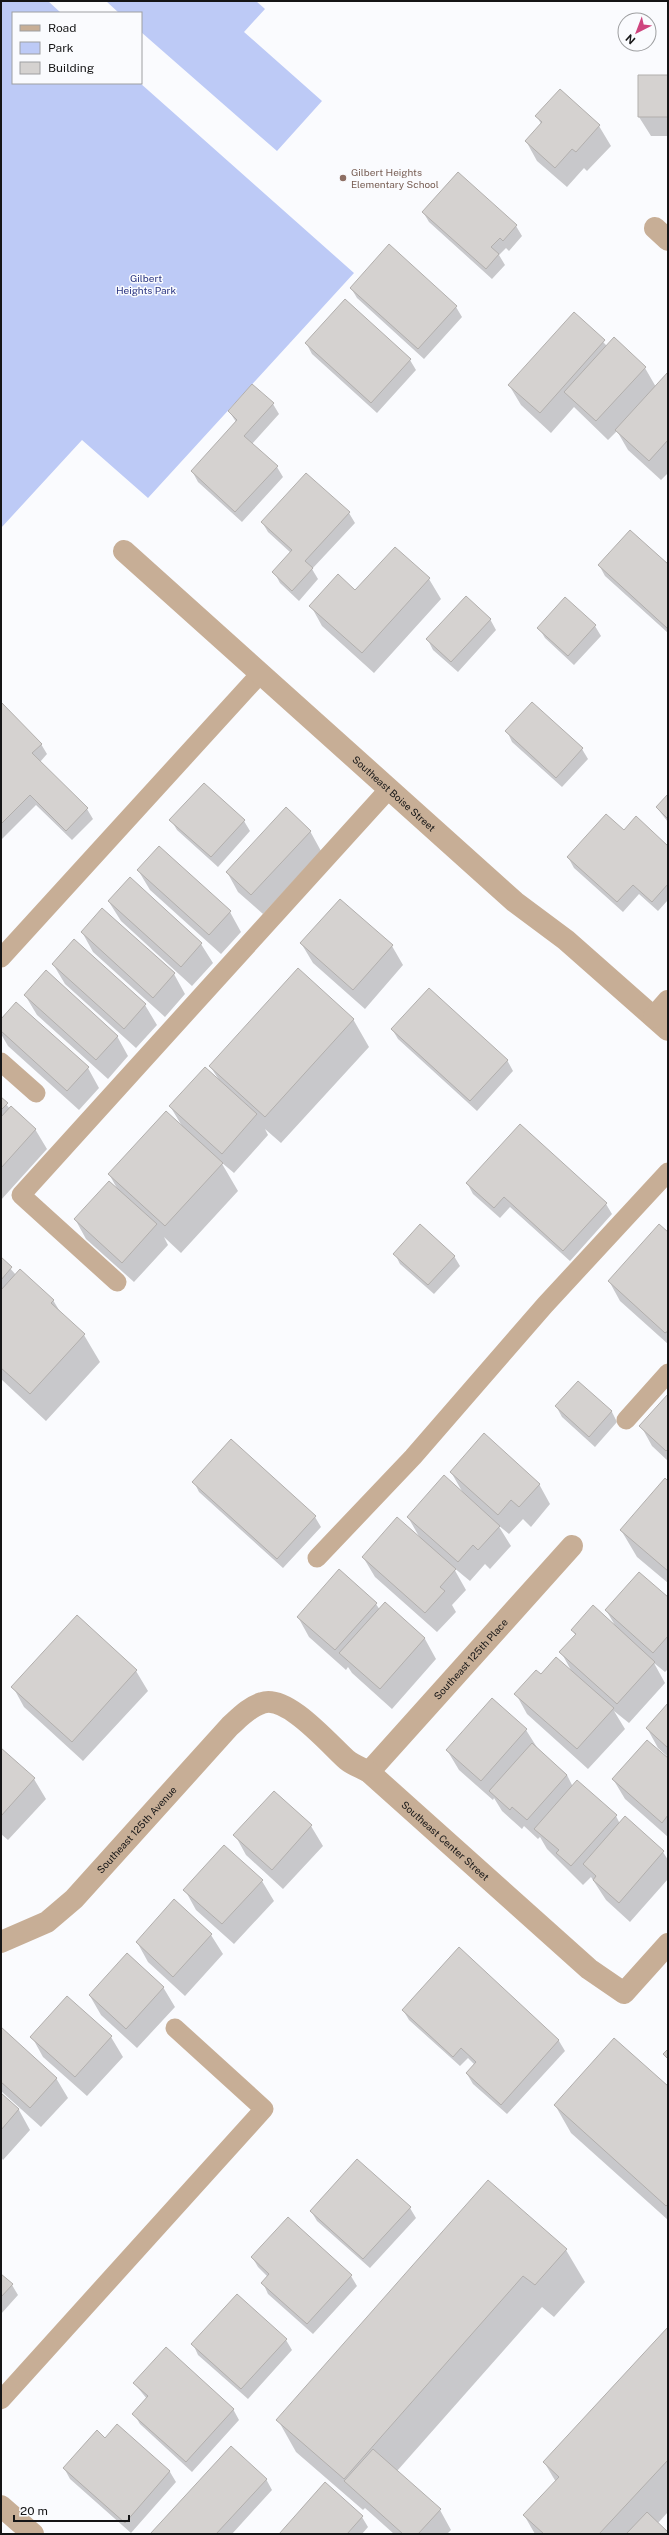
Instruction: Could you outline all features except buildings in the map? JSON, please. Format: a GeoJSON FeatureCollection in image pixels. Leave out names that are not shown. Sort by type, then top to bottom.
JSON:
{"type":"FeatureCollection","features":[{"type":"Feature","properties":{"kind":"street","name":"Southeast Boise Street"},"geometry":{"type":"LineString","coordinates":[[124,551],[515,902],[566,940],[661,1024]]}},
{"type":"Feature","properties":{"kind":"street"},"geometry":{"type":"LineString","coordinates":[[661,1024],[668,1001]]}},
{"type":"Feature","properties":{"kind":"street","name":"Southeast 125th Place"},"geometry":{"type":"LineString","coordinates":[[369,1772],[572,1546]]}},
{"type":"Feature","properties":{"kind":"street","name":"Southeast Center Street"},"geometry":{"type":"LineString","coordinates":[[262,1702],[278,1702],[293,1711],[349,1762],[369,1772],[589,1969],[624,1993],[668,1944]]}},
{"type":"Feature","properties":{"kind":"street","name":"Southeast 125th Avenue"},"geometry":{"type":"LineString","coordinates":[[1,1942],[47,1922],[74,1899],[230,1726],[246,1711],[262,1702]]}},
{"type":"Feature","properties":{"kind":"street"},"geometry":{"type":"LineString","coordinates":[[1,2506],[33,2534]]}},
{"type":"Feature","properties":{"kind":"lane"},"geometry":{"type":"LineString","coordinates":[[1,958],[261,673]]}},
{"type":"Feature","properties":{"kind":"lane"},"geometry":{"type":"LineString","coordinates":[[117,1282],[22,1195],[389,789]]}},
{"type":"Feature","properties":{"kind":"lane"},"geometry":{"type":"LineString","coordinates":[[1,1062],[36,1093]]}},
{"type":"Feature","properties":{"kind":"lane"},"geometry":{"type":"LineString","coordinates":[[317,1558],[413,1456],[545,1305],[668,1172]]}},
{"type":"Feature","properties":{"kind":"lane"},"geometry":{"type":"LineString","coordinates":[[626,1420],[668,1373]]}},
{"type":"Feature","properties":{"kind":"lane"},"geometry":{"type":"LineString","coordinates":[[1,2400],[264,2109],[175,2028]]}},
{"type":"Feature","properties":{"kind":"green space","name":"Gilbert Heights Park"},"geometry":{"type":"Polygon","coordinates":[[[1,1],[48,1],[60,12],[12,12],[12,84],[141,84],[354,273],[148,498],[82,440],[1,528],[1,1]]]}},
{"type":"Feature","properties":{"kind":"green space"},"geometry":{"type":"Polygon","coordinates":[[[106,1],[256,1],[265,9],[244,32],[322,101],[277,151],[142,33],[142,12],[118,12],[106,1]]]}},
{"type":"Feature","properties":{"kind":"place","name":"Gilbert Heights Elementary School"},"geometry":{"type":"Point","coordinates":[343,178]}}]}
